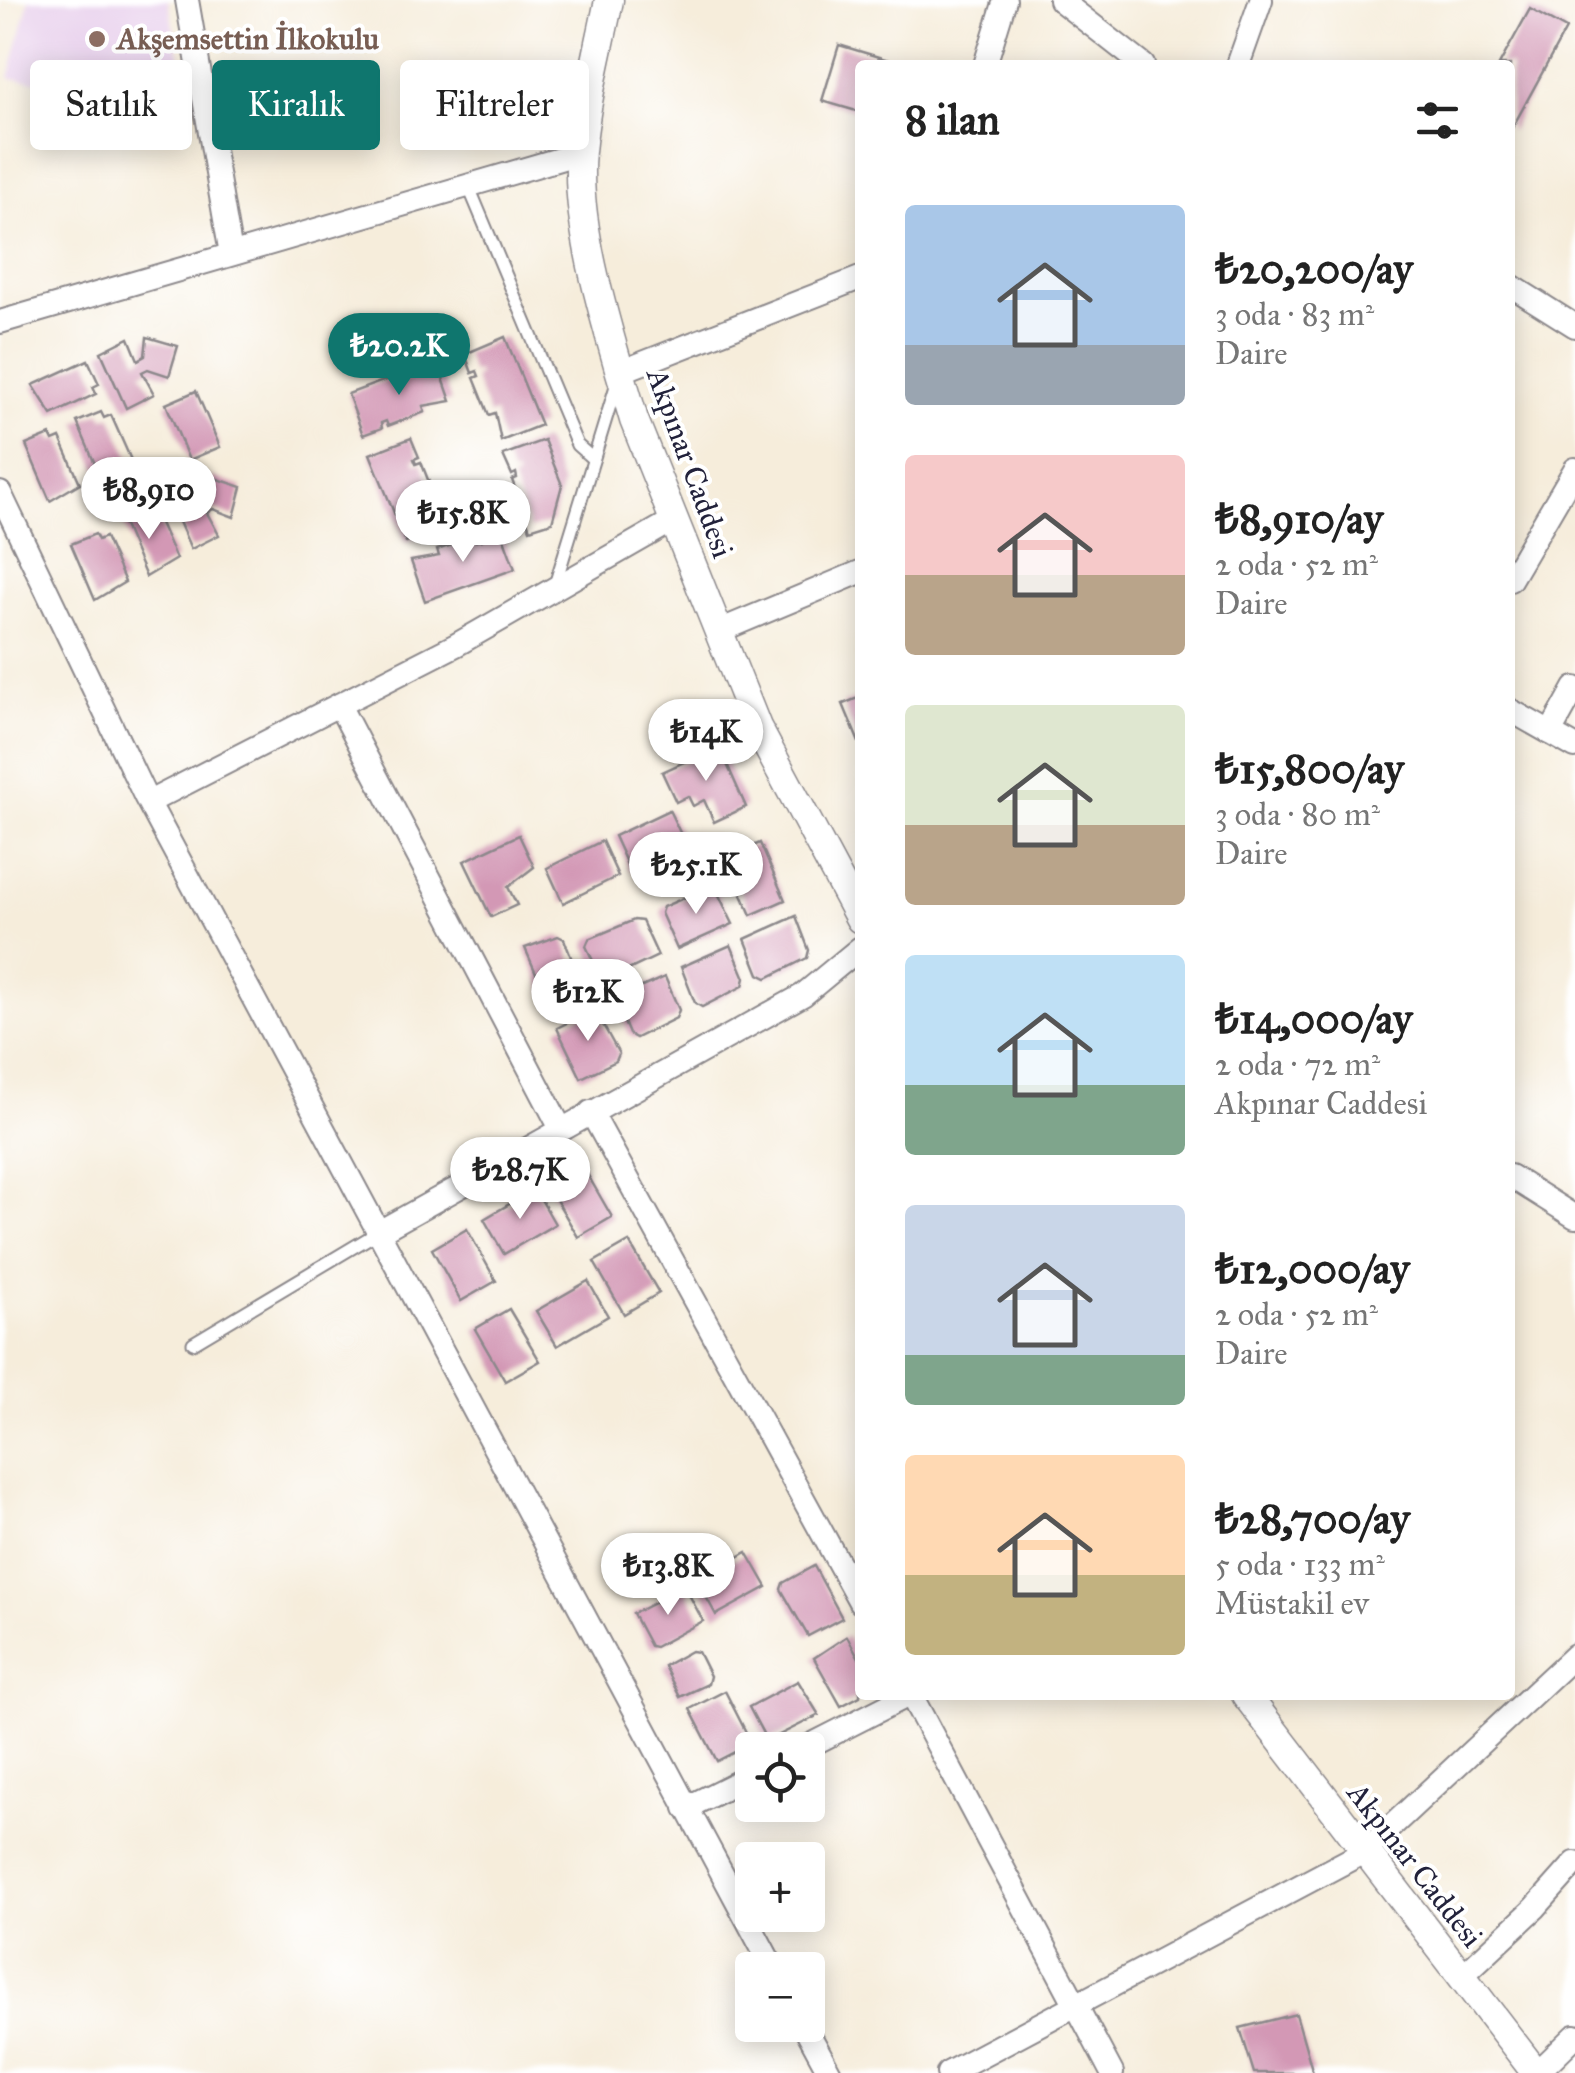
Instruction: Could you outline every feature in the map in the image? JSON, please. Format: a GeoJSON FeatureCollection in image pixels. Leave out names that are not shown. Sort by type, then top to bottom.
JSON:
{"type":"FeatureCollection","features":[{"type":"Feature","properties":{"kind":"street"},"geometry":{"type":"LineString","coordinates":[[188,0],[231,254]]}},
{"type":"Feature","properties":{"kind":"street","name":"Akpınar Caddesi"},"geometry":{"type":"LineString","coordinates":[[609,0],[580,153],[584,221],[620,372],[757,728],[855,910]]}},
{"type":"Feature","properties":{"kind":"street"},"geometry":{"type":"LineString","coordinates":[[987,60],[1006,0]]}},
{"type":"Feature","properties":{"kind":"street"},"geometry":{"type":"LineString","coordinates":[[1060,0],[1137,60]]}},
{"type":"Feature","properties":{"kind":"street"},"geometry":{"type":"LineString","coordinates":[[1240,60],[1261,0]]}},
{"type":"Feature","properties":{"kind":"street"},"geometry":{"type":"LineString","coordinates":[[0,322],[580,153]]}},
{"type":"Feature","properties":{"kind":"street"},"geometry":{"type":"LineString","coordinates":[[620,372],[855,280]]}},
{"type":"Feature","properties":{"kind":"street"},"geometry":{"type":"LineString","coordinates":[[1515,289],[1575,326]]}},
{"type":"Feature","properties":{"kind":"street"},"geometry":{"type":"LineString","coordinates":[[1515,571],[1575,469]]}},
{"type":"Feature","properties":{"kind":"street"},"geometry":{"type":"LineString","coordinates":[[0,492],[149,802],[764,1952]]}},
{"type":"Feature","properties":{"kind":"street"},"geometry":{"type":"LineString","coordinates":[[149,802],[553,590],[674,520]]}},
{"type":"Feature","properties":{"kind":"street"},"geometry":{"type":"LineString","coordinates":[[718,630],[855,574]]}},
{"type":"Feature","properties":{"kind":"street"},"geometry":{"type":"LineString","coordinates":[[1550,733],[1575,688]]}},
{"type":"Feature","properties":{"kind":"street"},"geometry":{"type":"LineString","coordinates":[[338,705],[561,1129]]}},
{"type":"Feature","properties":{"kind":"street"},"geometry":{"type":"LineString","coordinates":[[1515,713],[1575,747]]}},
{"type":"Feature","properties":{"kind":"street"},"geometry":{"type":"LineString","coordinates":[[377,1233],[803,995],[855,952]]}},
{"type":"Feature","properties":{"kind":"street"},"geometry":{"type":"LineString","coordinates":[[590,1112],[855,1593]]}},
{"type":"Feature","properties":{"kind":"street"},"geometry":{"type":"LineString","coordinates":[[1515,1179],[1575,1217]]}},
{"type":"Feature","properties":{"kind":"street"},"geometry":{"type":"LineString","coordinates":[[948,2073],[1364,1852],[1575,1655]]}},
{"type":"Feature","properties":{"kind":"street"},"geometry":{"type":"LineString","coordinates":[[825,1738],[900,1700]]}},
{"type":"Feature","properties":{"kind":"street"},"geometry":{"type":"LineString","coordinates":[[913,1700],[1112,2073]]}},
{"type":"Feature","properties":{"kind":"street","name":"Akpınar Caddesi"},"geometry":{"type":"LineString","coordinates":[[1250,1700],[1537,2073]]}},
{"type":"Feature","properties":{"kind":"street"},"geometry":{"type":"LineString","coordinates":[[686,1808],[735,1784]]}},
{"type":"Feature","properties":{"kind":"street"},"geometry":{"type":"LineString","coordinates":[[1462,1977],[1535,1908],[1575,1863]]}},
{"type":"Feature","properties":{"kind":"street"},"geometry":{"type":"LineString","coordinates":[[1537,2073],[1575,2036]]}},
{"type":"Feature","properties":{"kind":"street"},"geometry":{"type":"LineString","coordinates":[[813,2042],[830,2073]]}},
{"type":"Feature","properties":{"kind":"lane"},"geometry":{"type":"LineString","coordinates":[[468,185],[577,445],[594,459]]}},
{"type":"Feature","properties":{"kind":"lane"},"geometry":{"type":"LineString","coordinates":[[553,590],[620,372]]}},
{"type":"Feature","properties":{"kind":"lane"},"geometry":{"type":"LineString","coordinates":[[193,1344],[377,1233]]}},
{"type":"Feature","properties":{"kind":"shaded area","name":"Akşemsettin İlkokulu"},"geometry":{"type":"Polygon","coordinates":[[[29,0],[168,0],[180,60],[30,60],[30,81],[9,78],[29,0]]]}},
{"type":"Feature","properties":{"kind":"building"},"geometry":{"type":"Polygon","coordinates":[[[1530,9],[1566,29],[1515,123],[1515,60],[1502,60],[1530,9]]]}},
{"type":"Feature","properties":{"kind":"building"},"geometry":{"type":"Polygon","coordinates":[[[839,45],[889,60],[855,60],[855,111],[822,101],[839,45]]]}},
{"type":"Feature","properties":{"kind":"building"},"geometry":{"type":"Polygon","coordinates":[[[147,337],[178,346],[169,376],[148,369],[142,372],[154,394],[126,408],[101,352],[129,338],[138,360],[145,356],[147,337]]]}},
{"type":"Feature","properties":{"kind":"building"},"geometry":{"type":"Polygon","coordinates":[[[505,337],[541,425],[501,441],[495,413],[489,415],[474,378],[479,376],[477,371],[472,373],[465,354],[505,337]]]}},
{"type":"Feature","properties":{"kind":"building"},"geometry":{"type":"Polygon","coordinates":[[[88,360],[99,384],[93,387],[96,394],[52,415],[33,385],[88,360]]]}},
{"type":"Feature","properties":{"kind":"building"},"geometry":{"type":"Polygon","coordinates":[[[437,361],[451,401],[423,406],[425,412],[388,426],[386,421],[381,423],[382,428],[363,435],[348,394],[437,361]]]}},
{"type":"Feature","properties":{"kind":"building"},"geometry":{"type":"Polygon","coordinates":[[[196,391],[220,447],[189,460],[166,404],[196,391]]]}},
{"type":"Feature","properties":{"kind":"building"},"geometry":{"type":"Polygon","coordinates":[[[101,412],[104,418],[111,415],[131,460],[101,478],[77,422],[101,412]]]}},
{"type":"Feature","properties":{"kind":"building"},"geometry":{"type":"Polygon","coordinates":[[[50,435],[53,441],[60,438],[80,483],[50,501],[26,445],[50,435]]]}},
{"type":"Feature","properties":{"kind":"building"},"geometry":{"type":"Polygon","coordinates":[[[411,438],[419,457],[414,459],[416,464],[421,462],[436,500],[430,502],[445,526],[406,542],[370,454],[411,438]]]}},
{"type":"Feature","properties":{"kind":"building"},"geometry":{"type":"Polygon","coordinates":[[[544,440],[562,485],[552,522],[530,529],[512,480],[517,478],[516,473],[512,475],[503,455],[544,440]]]}},
{"type":"Feature","properties":{"kind":"building"},"geometry":{"type":"Polygon","coordinates":[[[212,477],[242,487],[234,517],[213,509],[207,513],[219,535],[191,549],[166,492],[194,478],[203,500],[210,497],[212,477]]]}},
{"type":"Feature","properties":{"kind":"building"},"geometry":{"type":"Polygon","coordinates":[[[146,511],[149,517],[156,514],[176,559],[146,577],[122,521],[146,511]]]}},
{"type":"Feature","properties":{"kind":"building"},"geometry":{"type":"Polygon","coordinates":[[[500,528],[515,569],[425,601],[411,561],[439,556],[437,550],[475,537],[476,541],[482,540],[480,535],[500,528]]]}},
{"type":"Feature","properties":{"kind":"building"},"geometry":{"type":"Polygon","coordinates":[[[95,534],[98,540],[105,537],[125,582],[95,600],[71,544],[95,534]]]}},
{"type":"Feature","properties":{"kind":"building"},"geometry":{"type":"Polygon","coordinates":[[[855,699],[855,733],[843,704],[855,699]]]}},
{"type":"Feature","properties":{"kind":"building"},"geometry":{"type":"Polygon","coordinates":[[[719,746],[746,807],[714,822],[704,800],[693,806],[688,796],[676,802],[662,772],[719,746]]]}},
{"type":"Feature","properties":{"kind":"building"},"geometry":{"type":"Polygon","coordinates":[[[669,810],[686,845],[630,871],[614,836],[669,810]]]}},
{"type":"Feature","properties":{"kind":"building"},"geometry":{"type":"Polygon","coordinates":[[[519,835],[534,867],[508,887],[517,905],[491,917],[464,861],[519,835]]]}},
{"type":"Feature","properties":{"kind":"building"},"geometry":{"type":"Polygon","coordinates":[[[602,841],[618,876],[563,903],[547,868],[602,841]]]}},
{"type":"Feature","properties":{"kind":"building"},"geometry":{"type":"Polygon","coordinates":[[[760,843],[785,900],[751,915],[726,858],[760,843]]]}},
{"type":"Feature","properties":{"kind":"building"},"geometry":{"type":"Polygon","coordinates":[[[709,887],[716,889],[733,924],[677,949],[661,913],[663,907],[709,887]]]}},
{"type":"Feature","properties":{"kind":"building"},"geometry":{"type":"Polygon","coordinates":[[[796,916],[809,950],[807,958],[767,978],[759,974],[745,939],[796,916]]]}},
{"type":"Feature","properties":{"kind":"building"},"geometry":{"type":"Polygon","coordinates":[[[634,920],[642,921],[658,956],[603,982],[586,946],[589,939],[634,920]]]}},
{"type":"Feature","properties":{"kind":"building"},"geometry":{"type":"Polygon","coordinates":[[[558,936],[564,939],[584,991],[550,1005],[525,948],[558,936]]]}},
{"type":"Feature","properties":{"kind":"building"},"geometry":{"type":"Polygon","coordinates":[[[731,945],[745,978],[743,986],[702,1007],[695,1003],[681,967],[731,945]]]}},
{"type":"Feature","properties":{"kind":"building"},"geometry":{"type":"Polygon","coordinates":[[[665,977],[679,1010],[676,1018],[636,1038],[629,1034],[614,999],[665,977]]]}},
{"type":"Feature","properties":{"kind":"building"},"geometry":{"type":"Polygon","coordinates":[[[589,1012],[597,1014],[619,1054],[616,1061],[581,1078],[557,1028],[589,1012]]]}},
{"type":"Feature","properties":{"kind":"building"},"geometry":{"type":"Polygon","coordinates":[[[582,1165],[612,1217],[578,1237],[548,1186],[582,1165]]]}},
{"type":"Feature","properties":{"kind":"building"},"geometry":{"type":"Polygon","coordinates":[[[535,1189],[555,1224],[504,1254],[484,1219],[535,1189]]]}},
{"type":"Feature","properties":{"kind":"building"},"geometry":{"type":"Polygon","coordinates":[[[467,1229],[496,1281],[461,1301],[432,1249],[467,1229]]]}},
{"type":"Feature","properties":{"kind":"building"},"geometry":{"type":"Polygon","coordinates":[[[629,1242],[659,1293],[624,1314],[594,1262],[629,1242]]]}},
{"type":"Feature","properties":{"kind":"building"},"geometry":{"type":"Polygon","coordinates":[[[588,1281],[608,1316],[557,1346],[536,1311],[588,1281]]]}},
{"type":"Feature","properties":{"kind":"building"},"geometry":{"type":"Polygon","coordinates":[[[509,1309],[540,1361],[505,1381],[475,1329],[509,1309]]]}},
{"type":"Feature","properties":{"kind":"building"},"geometry":{"type":"Polygon","coordinates":[[[747,1552],[767,1587],[716,1615],[697,1580],[747,1552]]]}},
{"type":"Feature","properties":{"kind":"building"},"geometry":{"type":"Polygon","coordinates":[[[814,1566],[842,1618],[808,1636],[781,1589],[783,1583],[814,1566]]]}},
{"type":"Feature","properties":{"kind":"building"},"geometry":{"type":"Polygon","coordinates":[[[685,1587],[703,1621],[655,1647],[650,1646],[633,1614],[685,1587]]]}},
{"type":"Feature","properties":{"kind":"building"},"geometry":{"type":"Polygon","coordinates":[[[847,1636],[855,1651],[855,1699],[841,1706],[814,1658],[847,1636]]]}},
{"type":"Feature","properties":{"kind":"building"},"geometry":{"type":"Polygon","coordinates":[[[691,1651],[698,1652],[710,1676],[708,1684],[680,1697],[664,1666],[691,1651]]]}},
{"type":"Feature","properties":{"kind":"building"},"geometry":{"type":"Polygon","coordinates":[[[798,1681],[819,1715],[785,1732],[762,1732],[749,1707],[798,1681]]]}},
{"type":"Feature","properties":{"kind":"building"},"geometry":{"type":"Polygon","coordinates":[[[725,1691],[746,1732],[735,1732],[735,1752],[717,1761],[690,1709],[725,1691]]]}},
{"type":"Feature","properties":{"kind":"building"},"geometry":{"type":"Polygon","coordinates":[[[1296,2014],[1313,2073],[1254,2073],[1240,2028],[1296,2014]]]}},
{"type":"Feature","properties":{"kind":"place","name":"Akşemsettin İlkokulu"},"geometry":{"type":"Point","coordinates":[97,39]}}]}
